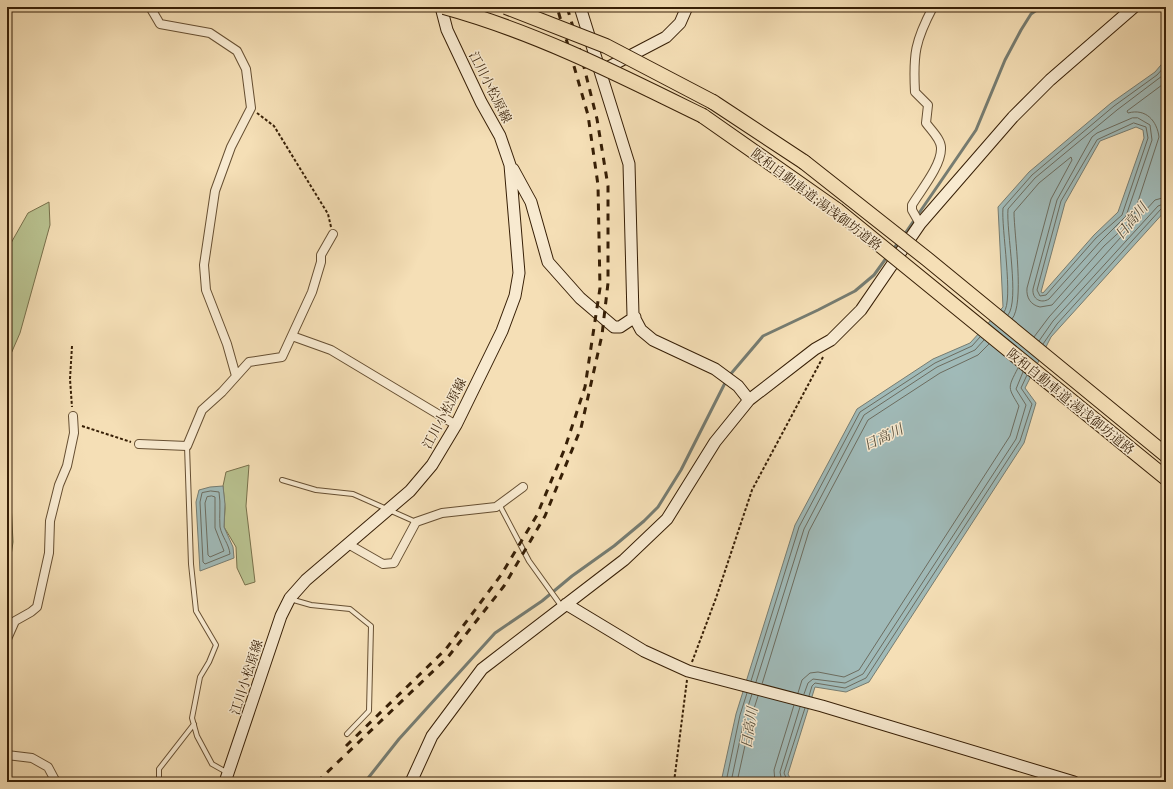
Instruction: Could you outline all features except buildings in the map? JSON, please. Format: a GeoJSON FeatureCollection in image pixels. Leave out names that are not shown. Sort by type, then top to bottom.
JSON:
{"type":"FeatureCollection","features":[{"type":"Feature","properties":{"kind":"highway","name":"阪和自動車道;湯浅御坊道路"},"geometry":{"type":"LineString","coordinates":[[442,7],[497,24],[553,44],[626,77],[703,116],[837,210],[1166,478]]}},
{"type":"Feature","properties":{"kind":"highway","name":"阪和自動車道;湯浅御坊道路"},"geometry":{"type":"LineString","coordinates":[[506,7],[606,46],[713,102],[804,162],[921,255],[1166,455]]}},
{"type":"Feature","properties":{"kind":"street"},"geometry":{"type":"LineString","coordinates":[[150,7],[160,24],[210,33],[237,51],[246,69],[251,108],[231,147],[215,191],[204,265],[206,290],[227,344],[236,376]]}},
{"type":"Feature","properties":{"kind":"street","name":"江川小松原線"},"geometry":{"type":"LineString","coordinates":[[227,778],[281,616],[290,598],[306,580],[410,491],[432,465],[456,425],[502,331],[515,296],[519,273],[510,165],[500,136],[481,102],[447,30],[442,7]]}},
{"type":"Feature","properties":{"kind":"street"},"geometry":{"type":"LineString","coordinates":[[580,7],[629,164],[633,315],[641,330],[653,340],[715,368],[738,386],[749,400]]}},
{"type":"Feature","properties":{"kind":"street"},"geometry":{"type":"LineString","coordinates":[[600,72],[666,37],[680,23],[687,7]]}},
{"type":"Feature","properties":{"kind":"street"},"geometry":{"type":"LineString","coordinates":[[920,224],[912,210],[912,205],[938,164],[942,149],[938,139],[926,123],[928,105],[915,92],[915,48],[922,27],[933,7]]}},
{"type":"Feature","properties":{"kind":"street"},"geometry":{"type":"LineString","coordinates":[[411,782],[432,736],[482,670],[624,560],[667,519],[715,442],[749,400],[815,349],[831,340],[861,310],[920,224],[1013,117],[1050,80],[1134,7]]}},
{"type":"Feature","properties":{"kind":"street"},"geometry":{"type":"LineString","coordinates":[[510,165],[531,202],[548,262],[580,298],[614,327],[620,326],[635,317]]}},
{"type":"Feature","properties":{"kind":"street"},"geometry":{"type":"LineString","coordinates":[[139,444],[187,446],[202,410],[222,392],[250,362],[282,357],[312,292],[321,262],[321,255],[333,234]]}},
{"type":"Feature","properties":{"kind":"street"},"geometry":{"type":"LineString","coordinates":[[292,336],[331,350],[456,425]]}},
{"type":"Feature","properties":{"kind":"street"},"geometry":{"type":"LineString","coordinates":[[7,639],[14,620],[32,612],[37,607],[49,553],[50,521],[58,485],[67,466],[74,433],[73,419]]}},
{"type":"Feature","properties":{"kind":"street"},"geometry":{"type":"LineString","coordinates":[[348,544],[384,564],[394,563],[416,522],[442,513],[496,506],[523,487]]}},
{"type":"Feature","properties":{"kind":"street"},"geometry":{"type":"LineString","coordinates":[[564,605],[644,651],[688,671],[822,706],[1074,782]]}},
{"type":"Feature","properties":{"kind":"street"},"geometry":{"type":"LineString","coordinates":[[7,755],[32,758],[48,767],[56,782]]}},
{"type":"Feature","properties":{"kind":"lane"},"geometry":{"type":"LineString","coordinates":[[187,446],[191,564],[196,611],[216,645],[209,662],[200,677],[192,718],[197,736],[212,764],[227,778]]}},
{"type":"Feature","properties":{"kind":"lane"},"geometry":{"type":"LineString","coordinates":[[282,480],[316,490],[353,494],[416,522]]}},
{"type":"Feature","properties":{"kind":"lane"},"geometry":{"type":"LineString","coordinates":[[499,504],[529,561],[564,605]]}},
{"type":"Feature","properties":{"kind":"lane"},"geometry":{"type":"LineString","coordinates":[[290,598],[311,605],[350,609],[371,626],[369,711],[347,734]]}},
{"type":"Feature","properties":{"kind":"lane"},"geometry":{"type":"LineString","coordinates":[[159,782],[159,769],[194,724]]}},
{"type":"Feature","properties":{"kind":"path"},"geometry":{"type":"LineString","coordinates":[[251,108],[274,126],[328,214],[333,234]]}},
{"type":"Feature","properties":{"kind":"path"},"geometry":{"type":"LineString","coordinates":[[674,782],[688,671],[716,598],[752,490],[831,340]]}},
{"type":"Feature","properties":{"kind":"path"},"geometry":{"type":"LineString","coordinates":[[72,346],[70,379],[73,419],[139,444]]}},
{"type":"Feature","properties":{"kind":"green space"},"geometry":{"type":"Polygon","coordinates":[[[49,202],[50,225],[20,333],[7,363],[7,250],[28,213],[49,202]]]}},
{"type":"Feature","properties":{"kind":"green space"},"geometry":{"type":"Polygon","coordinates":[[[7,460],[9,463],[13,542],[7,584],[7,460]]]}},
{"type":"Feature","properties":{"kind":"green space"},"geometry":{"type":"Polygon","coordinates":[[[249,465],[246,506],[255,582],[245,585],[237,568],[236,547],[224,527],[225,508],[223,486],[226,472],[249,465]]]}},
{"type":"Feature","properties":{"kind":"water","name":"日高川"},"geometry":{"type":"Polygon","coordinates":[[[1166,59],[1166,210],[1051,337],[1025,388],[1036,403],[1024,443],[869,682],[846,692],[815,687],[788,774],[792,782],[721,782],[736,714],[795,525],[857,409],[933,359],[970,343],[1003,307],[998,207],[1029,172],[1111,103],[1155,72],[1166,59]],[[1136,127],[1100,141],[1065,203],[1041,292],[1043,293],[1094,235],[1118,212],[1144,138],[1143,130],[1136,127]]]}},
{"type":"Feature","properties":{"kind":"water"},"geometry":{"type":"Polygon","coordinates":[[[223,486],[225,504],[224,527],[233,547],[234,558],[200,571],[196,502],[199,490],[223,486]]]}},
{"type":"Feature","properties":{"kind":"waterway"},"geometry":{"type":"LineString","coordinates":[[904,235],[976,130],[1005,60],[1031,14],[1041,7]]}},
{"type":"Feature","properties":{"kind":"waterway"},"geometry":{"type":"LineString","coordinates":[[892,251],[899,241]]}},
{"type":"Feature","properties":{"kind":"waterway"},"geometry":{"type":"LineString","coordinates":[[729,376],[763,336],[855,291],[874,275],[887,257]]}},
{"type":"Feature","properties":{"kind":"waterway"},"geometry":{"type":"LineString","coordinates":[[365,782],[399,739],[495,633],[542,601],[572,576],[614,546],[658,507],[681,470],[726,381]]}},
{"type":"Feature","properties":{"kind":"railway"},"geometry":{"type":"LineString","coordinates":[[346,746],[446,649],[501,575],[537,515],[565,448],[585,387],[600,288],[598,185],[588,115],[557,7]]}},
{"type":"Feature","properties":{"kind":"railway"},"geometry":{"type":"LineString","coordinates":[[317,782],[448,657],[504,586],[545,516],[581,428],[602,335],[608,283],[608,186],[597,119],[579,47],[567,7]]}}]}
